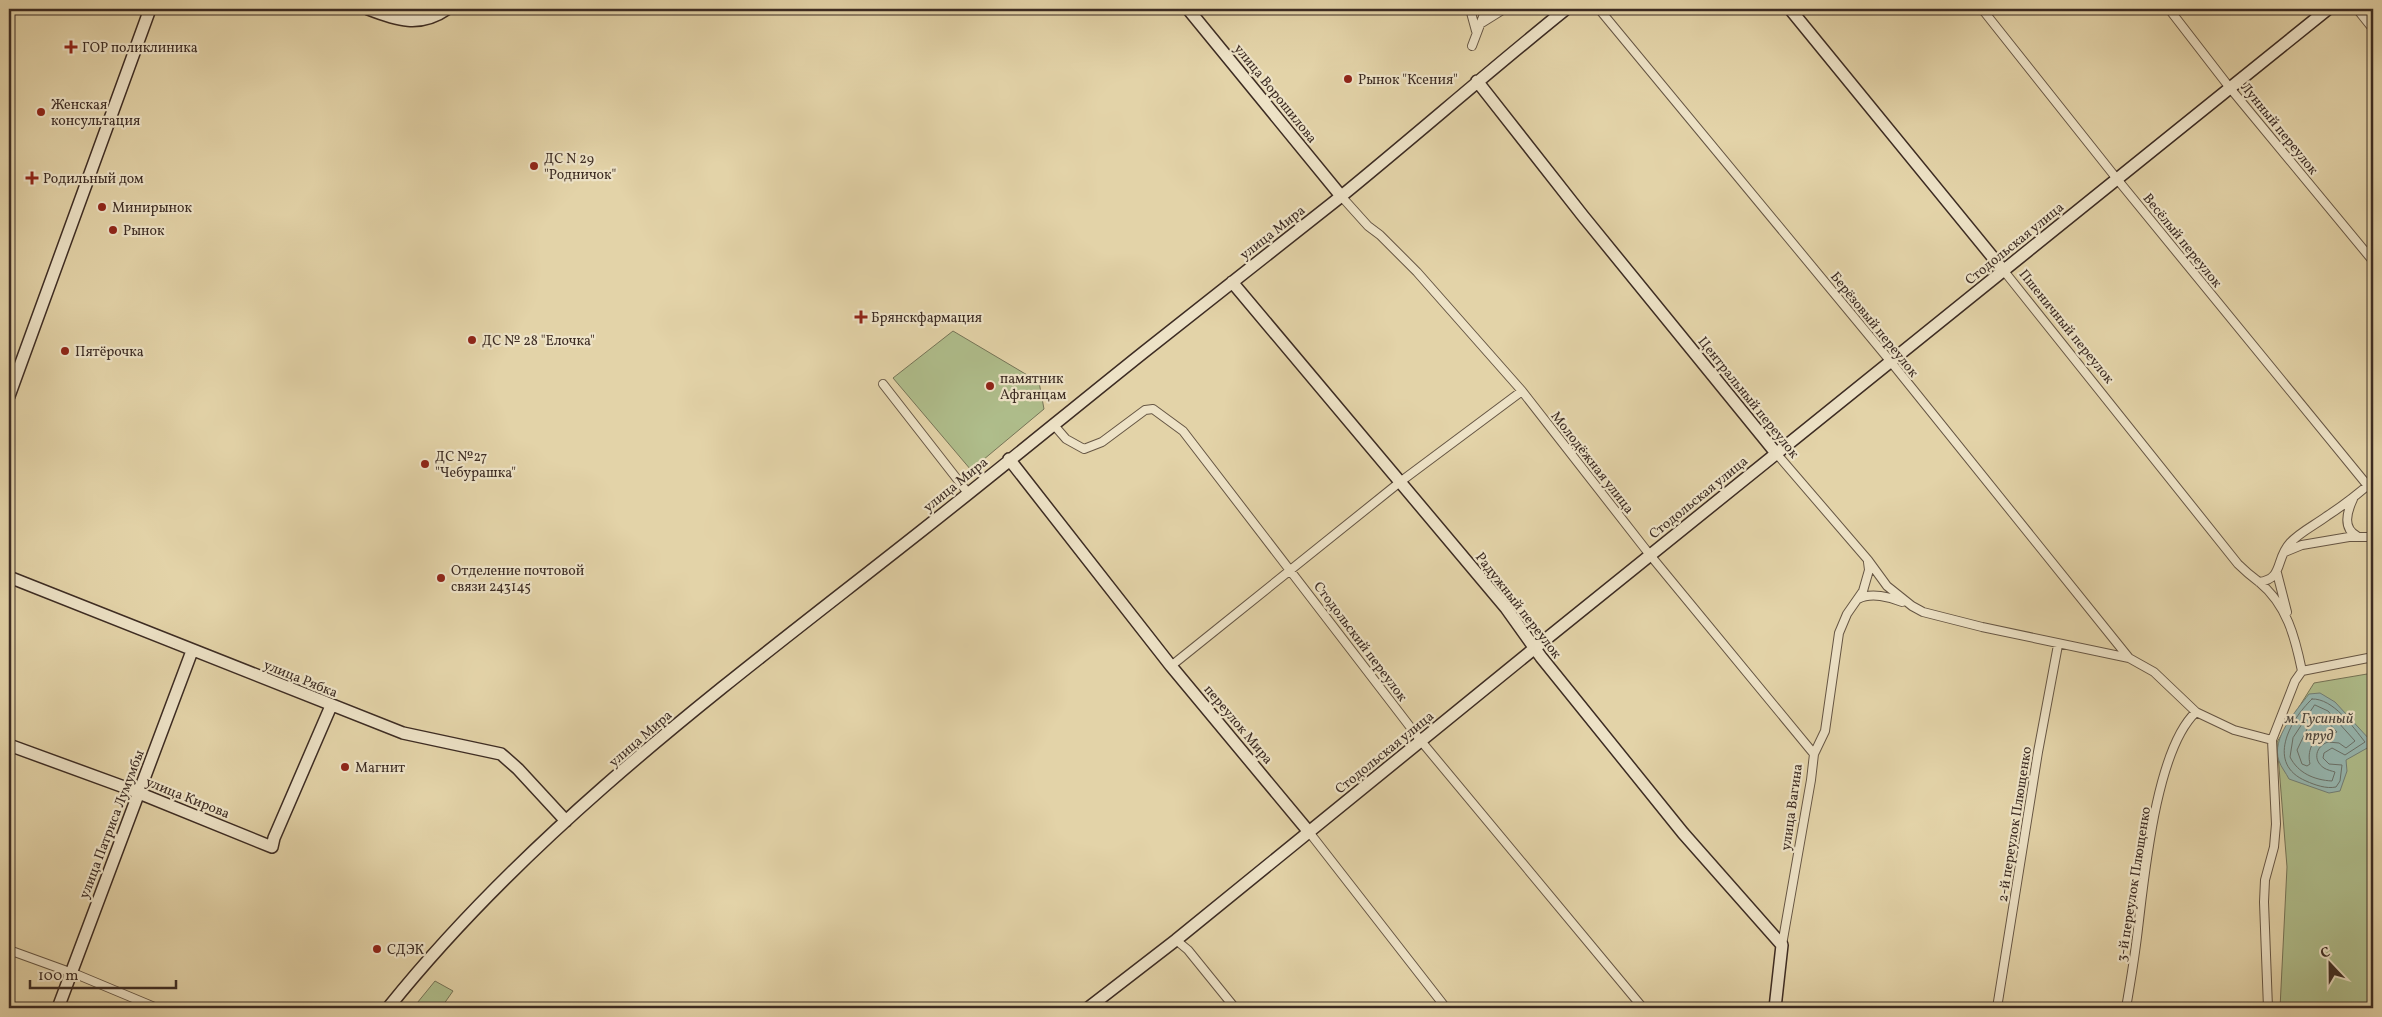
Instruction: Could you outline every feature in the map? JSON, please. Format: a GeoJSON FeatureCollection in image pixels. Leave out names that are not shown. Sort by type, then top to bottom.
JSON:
{"type":"FeatureCollection","features":[{"type":"Feature","properties":{"kind":"street"},"geometry":{"type":"LineString","coordinates":[[9,396],[150,9]]}},
{"type":"Feature","properties":{"kind":"street"},"geometry":{"type":"LineString","coordinates":[[368,9],[413,22],[425,20],[447,9]]}},
{"type":"Feature","properties":{"kind":"street","name":"улица Ворошилова"},"geometry":{"type":"LineString","coordinates":[[1188,9],[1341,196]]}},
{"type":"Feature","properties":{"kind":"street"},"geometry":{"type":"LineString","coordinates":[[1470,9],[1476,32]]}},
{"type":"Feature","properties":{"kind":"street"},"geometry":{"type":"LineString","coordinates":[[1472,46],[1486,9]]}},
{"type":"Feature","properties":{"kind":"street"},"geometry":{"type":"LineString","coordinates":[[1480,24],[1504,9]]}},
{"type":"Feature","properties":{"kind":"street","name":"улица Мира"},"geometry":{"type":"LineString","coordinates":[[388,1008],[428,958],[462,922],[566,821],[731,680],[1341,196],[1477,81],[1566,9]]}},
{"type":"Feature","properties":{"kind":"street","name":"Берёзовый переулок"},"geometry":{"type":"LineString","coordinates":[[1599,9],[1891,362],[2129,658]]}},
{"type":"Feature","properties":{"kind":"street","name":"Пшеничный переулок"},"geometry":{"type":"LineString","coordinates":[[1790,9],[2004,271],[2238,564],[2259,582],[2284,610],[2290,623],[2302,671]]}},
{"type":"Feature","properties":{"kind":"street","name":"Весёлый переулок"},"geometry":{"type":"LineString","coordinates":[[1982,9],[2117,179],[2371,483]]}},
{"type":"Feature","properties":{"kind":"street","name":"Лунный переулок"},"geometry":{"type":"LineString","coordinates":[[2168,9],[2230,88],[2373,261]]}},
{"type":"Feature","properties":{"kind":"street","name":"Стодольская улица"},"geometry":{"type":"LineString","coordinates":[[1088,1008],[1176,940],[1650,555],[2328,9]]}},
{"type":"Feature","properties":{"kind":"street"},"geometry":{"type":"LineString","coordinates":[[2357,9],[2373,29]]}},
{"type":"Feature","properties":{"kind":"street","name":"Центральный переулок"},"geometry":{"type":"LineString","coordinates":[[1477,81],[1583,216],[1776,454],[1868,560],[1887,586],[1912,606],[1948,619],[2058,645],[2129,658]]}},
{"type":"Feature","properties":{"kind":"street","name":"Молодёжная улица"},"geometry":{"type":"LineString","coordinates":[[1341,196],[1368,226],[1380,234],[1417,272],[1522,391],[1650,555],[1814,754]]}},
{"type":"Feature","properties":{"kind":"street","name":"Радужный переулок"},"geometry":{"type":"LineString","coordinates":[[1232,282],[1506,608],[1535,648],[1683,833],[1782,945]]}},
{"type":"Feature","properties":{"kind":"street"},"geometry":{"type":"LineString","coordinates":[[884,384],[968,493]]}},
{"type":"Feature","properties":{"kind":"street"},"geometry":{"type":"LineString","coordinates":[[1171,666],[1400,482],[1522,391]]}},
{"type":"Feature","properties":{"kind":"street","name":"Стодольский переулок"},"geometry":{"type":"LineString","coordinates":[[1053,424],[1066,439],[1084,449],[1102,442],[1139,412],[1145,410],[1152,409],[1183,431],[1421,741],[1643,1008]]}},
{"type":"Feature","properties":{"kind":"street","name":"переулок Мира"},"geometry":{"type":"LineString","coordinates":[[1010,459],[1171,666],[1309,832],[1446,1008]]}},
{"type":"Feature","properties":{"kind":"street"},"geometry":{"type":"LineString","coordinates":[[2259,582],[2273,578],[2277,573],[2283,553],[2298,535],[2352,499],[2371,483]]}},
{"type":"Feature","properties":{"kind":"street"},"geometry":{"type":"LineString","coordinates":[[2352,499],[2347,522],[2349,529],[2357,536]]}},
{"type":"Feature","properties":{"kind":"street"},"geometry":{"type":"LineString","coordinates":[[2283,553],[2302,545],[2357,536],[2373,537]]}},
{"type":"Feature","properties":{"kind":"street","name":"улица Вагина"},"geometry":{"type":"LineString","coordinates":[[1775,1008],[1782,945],[1787,930],[1814,754],[1825,731],[1839,633],[1847,614],[1863,591],[1867,580],[1868,560]]}},
{"type":"Feature","properties":{"kind":"street"},"geometry":{"type":"LineString","coordinates":[[2277,573],[2290,623]]}},
{"type":"Feature","properties":{"kind":"street","name":"улица Рябка"},"geometry":{"type":"LineString","coordinates":[[9,577],[403,733],[501,754],[518,769],[566,821]]}},
{"type":"Feature","properties":{"kind":"street"},"geometry":{"type":"LineString","coordinates":[[1856,600],[1862,597],[1887,597],[1912,606]]}},
{"type":"Feature","properties":{"kind":"street","name":"2-й переулок Плющенко"},"geometry":{"type":"LineString","coordinates":[[1997,1008],[2038,752],[2058,645]]}},
{"type":"Feature","properties":{"kind":"street","name":"улица Патриса Лумумбы"},"geometry":{"type":"LineString","coordinates":[[58,1008],[192,651]]}},
{"type":"Feature","properties":{"kind":"street"},"geometry":{"type":"LineString","coordinates":[[2268,1008],[2264,902],[2265,880],[2274,847],[2276,824],[2272,740],[2295,681],[2302,671],[2373,657]]}},
{"type":"Feature","properties":{"kind":"street"},"geometry":{"type":"LineString","coordinates":[[2129,658],[2154,672],[2196,712],[2234,730],[2272,740]]}},
{"type":"Feature","properties":{"kind":"street","name":"улица Кирова"},"geometry":{"type":"LineString","coordinates":[[9,745],[138,793],[272,847],[274,838],[331,706]]}},
{"type":"Feature","properties":{"kind":"street","name":"3-й переулок Плющенко"},"geometry":{"type":"LineString","coordinates":[[2126,1008],[2149,846],[2165,774],[2182,728],[2196,712]]}},
{"type":"Feature","properties":{"kind":"street"},"geometry":{"type":"LineString","coordinates":[[1176,940],[1188,950],[1235,1008]]}},
{"type":"Feature","properties":{"kind":"street"},"geometry":{"type":"LineString","coordinates":[[9,950],[71,972],[157,1008]]}},
{"type":"Feature","properties":{"kind":"green space"},"geometry":{"type":"Polygon","coordinates":[[[953,331],[1039,382],[1044,409],[971,470],[893,378],[953,331]]]}},
{"type":"Feature","properties":{"kind":"green space"},"geometry":{"type":"Polygon","coordinates":[[[2373,673],[2373,1008],[2280,1008],[2287,867],[2277,742],[2314,683],[2373,673]]]}},
{"type":"Feature","properties":{"kind":"green space"},"geometry":{"type":"Polygon","coordinates":[[[435,981],[453,991],[441,1008],[413,1008],[435,981]]]}},
{"type":"Feature","properties":{"kind":"water","name":"м. Гусиный пруд"},"geometry":{"type":"Polygon","coordinates":[[[2320,693],[2335,702],[2370,740],[2369,747],[2346,760],[2347,771],[2340,791],[2329,793],[2289,779],[2279,761],[2277,752],[2278,743],[2286,725],[2309,694],[2320,693]]]}},
{"type":"Feature","properties":{"kind":"place","name":"ГОР поликлиника"},"geometry":{"type":"Point","coordinates":[71,47]}},
{"type":"Feature","properties":{"kind":"place","name":"Рынок \"Ксения\""},"geometry":{"type":"Point","coordinates":[1348,79]}},
{"type":"Feature","properties":{"kind":"place","name":"Женская консультация"},"geometry":{"type":"Point","coordinates":[41,112]}},
{"type":"Feature","properties":{"kind":"place","name":"ДС N 29 \"Родничок\""},"geometry":{"type":"Point","coordinates":[534,166]}},
{"type":"Feature","properties":{"kind":"place","name":"Родильный дом"},"geometry":{"type":"Point","coordinates":[32,178]}},
{"type":"Feature","properties":{"kind":"place","name":"Минирынок"},"geometry":{"type":"Point","coordinates":[102,207]}},
{"type":"Feature","properties":{"kind":"place","name":"Рынок"},"geometry":{"type":"Point","coordinates":[113,230]}},
{"type":"Feature","properties":{"kind":"place","name":"Брянскфармация"},"geometry":{"type":"Point","coordinates":[861,317]}},
{"type":"Feature","properties":{"kind":"place","name":"ДС № 28 \"Елочка\""},"geometry":{"type":"Point","coordinates":[472,340]}},
{"type":"Feature","properties":{"kind":"place","name":"Пятёрочка"},"geometry":{"type":"Point","coordinates":[65,351]}},
{"type":"Feature","properties":{"kind":"place","name":"памятник Афганцам"},"geometry":{"type":"Point","coordinates":[990,386]}},
{"type":"Feature","properties":{"kind":"place","name":"ДС №27 \"Чебурашка\""},"geometry":{"type":"Point","coordinates":[425,464]}},
{"type":"Feature","properties":{"kind":"place","name":"Отделение почтовой связи 243145"},"geometry":{"type":"Point","coordinates":[441,578]}},
{"type":"Feature","properties":{"kind":"place","name":"Магнит"},"geometry":{"type":"Point","coordinates":[345,767]}},
{"type":"Feature","properties":{"kind":"place","name":"СДЭК"},"geometry":{"type":"Point","coordinates":[377,949]}}]}
